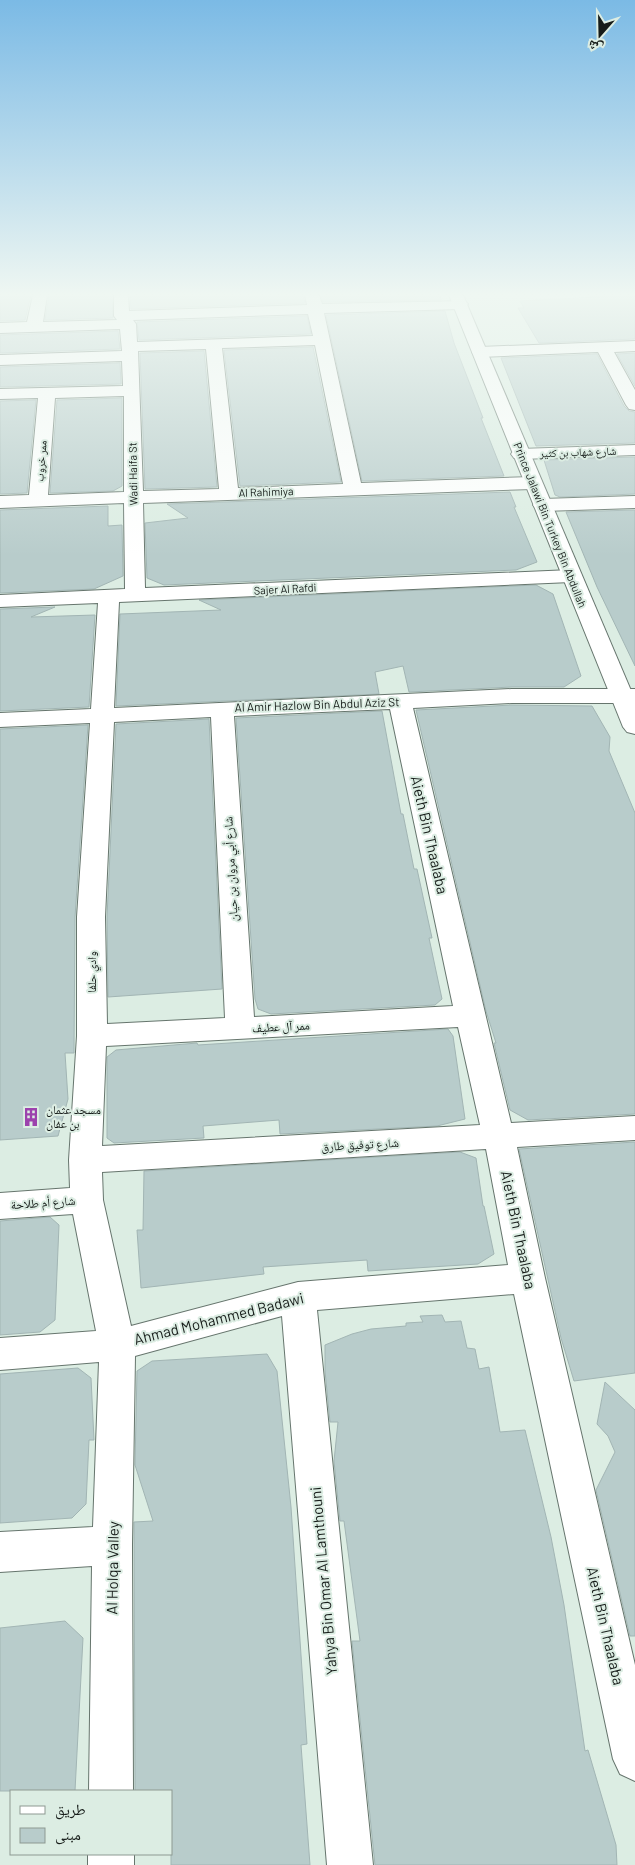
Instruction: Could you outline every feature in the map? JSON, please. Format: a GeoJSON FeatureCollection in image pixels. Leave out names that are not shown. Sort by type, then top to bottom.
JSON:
{"type":"FeatureCollection","features":[{"type":"Feature","properties":{"kind":"street","name":"Wadi Haifa St"},"geometry":{"type":"LineString","coordinates":[[122,596],[134,498],[131,382]]}},
{"type":"Feature","properties":{"kind":"street"},"geometry":{"type":"LineString","coordinates":[[218,382],[228,494]]}},
{"type":"Feature","properties":{"kind":"street"},"geometry":{"type":"LineString","coordinates":[[332,382],[354,488]]}},
{"type":"Feature","properties":{"kind":"street","name":"Prince Jalawi Bin Turkey Bin Abdullah"},"geometry":{"type":"LineString","coordinates":[[492,382],[571,576],[629,696],[635,727]]}},
{"type":"Feature","properties":{"kind":"street"},"geometry":{"type":"LineString","coordinates":[[624,382],[633,398]]}},
{"type":"Feature","properties":{"kind":"street"},"geometry":{"type":"LineString","coordinates":[[0,394],[132,390]]}},
{"type":"Feature","properties":{"kind":"street","name":"ممر خروب"},"geometry":{"type":"LineString","coordinates":[[38,500],[47,393]]}},
{"type":"Feature","properties":{"kind":"street","name":"شارع شهاب بن كثير"},"geometry":{"type":"LineString","coordinates":[[520,454],[635,450]]}},
{"type":"Feature","properties":{"kind":"street","name":"Al Rahimiya"},"geometry":{"type":"LineString","coordinates":[[0,502],[532,482]]}},
{"type":"Feature","properties":{"kind":"street"},"geometry":{"type":"LineString","coordinates":[[543,505],[635,502]]}},
{"type":"Feature","properties":{"kind":"street","name":"Sajer Al Rafdi"},"geometry":{"type":"LineString","coordinates":[[0,602],[571,576]]}},
{"type":"Feature","properties":{"kind":"street","name":"وادي حلفا"},"geometry":{"type":"LineString","coordinates":[[117,1345],[87,1200],[85,1160],[92,1036],[91,917],[102,714],[122,596]]}},
{"type":"Feature","properties":{"kind":"street","name":"Al Amir Hazlow Bin Abdul Aziz St"},"geometry":{"type":"LineString","coordinates":[[0,720],[512,696],[629,696]]}},
{"type":"Feature","properties":{"kind":"street","name":"Aieth Bin Thaalaba"},"geometry":{"type":"LineString","coordinates":[[400,702],[499,1137],[528,1278],[635,1759]]}},
{"type":"Feature","properties":{"kind":"street","name":"شارع أبي مروان بن حيان"},"geometry":{"type":"LineString","coordinates":[[222,709],[240,1029]]}},
{"type":"Feature","properties":{"kind":"street","name":"ممر آل عطيف"},"geometry":{"type":"LineString","coordinates":[[92,1036],[470,1016]]}},
{"type":"Feature","properties":{"kind":"street","name":"شارع توفيق طارق"},"geometry":{"type":"LineString","coordinates":[[85,1160],[635,1128]]}},
{"type":"Feature","properties":{"kind":"street","name":"شارع أم طلاحة"},"geometry":{"type":"LineString","coordinates":[[0,1206],[87,1200]]}},
{"type":"Feature","properties":{"kind":"street","name":"Ahmad Mohammed Badawi"},"geometry":{"type":"LineString","coordinates":[[0,1354],[117,1345],[298,1296],[528,1278]]}},
{"type":"Feature","properties":{"kind":"street","name":"Yahya Bin Omar Al Lamthouni"},"geometry":{"type":"LineString","coordinates":[[298,1296],[350,1865]]}},
{"type":"Feature","properties":{"kind":"street","name":"Al Holqa Valley"},"geometry":{"type":"LineString","coordinates":[[111,1790],[112,1545],[117,1345]]}},
{"type":"Feature","properties":{"kind":"street"},"geometry":{"type":"LineString","coordinates":[[0,1552],[112,1545]]}},
{"type":"Feature","properties":{"kind":"building"},"geometry":{"type":"Polygon","coordinates":[[[0,382],[121,382],[121,384],[0,387],[0,382]]]}},
{"type":"Feature","properties":{"kind":"building"},"geometry":{"type":"Polygon","coordinates":[[[141,382],[207,382],[217,487],[145,489],[141,382]]]}},
{"type":"Feature","properties":{"kind":"building"},"geometry":{"type":"Polygon","coordinates":[[[228,382],[320,382],[341,482],[240,486],[228,382]]]}},
{"type":"Feature","properties":{"kind":"building"},"geometry":{"type":"Polygon","coordinates":[[[341,382],[469,382],[504,476],[362,481],[341,382]]]}},
{"type":"Feature","properties":{"kind":"building"},"geometry":{"type":"Polygon","coordinates":[[[511,382],[612,382],[624,406],[629,411],[635,412],[635,443],[536,446],[511,382]]]}},
{"type":"Feature","properties":{"kind":"building"},"geometry":{"type":"Polygon","coordinates":[[[122,398],[122,486],[113,491],[50,493],[57,400],[122,398]]]}},
{"type":"Feature","properties":{"kind":"building"},"geometry":{"type":"Polygon","coordinates":[[[36,400],[27,493],[0,494],[0,401],[36,400]]]}},
{"type":"Feature","properties":{"kind":"building"},"geometry":{"type":"Polygon","coordinates":[[[635,457],[635,494],[560,497],[555,495],[544,460],[635,457]]]}},
{"type":"Feature","properties":{"kind":"building"},"geometry":{"type":"Polygon","coordinates":[[[510,492],[516,507],[514,507],[537,562],[516,570],[164,585],[147,578],[145,523],[188,518],[167,504],[510,492]]]}},
{"type":"Feature","properties":{"kind":"building"},"geometry":{"type":"Polygon","coordinates":[[[108,506],[108,526],[122,525],[123,576],[94,589],[0,593],[0,510],[108,506]]]}},
{"type":"Feature","properties":{"kind":"building"},"geometry":{"type":"Polygon","coordinates":[[[635,510],[635,666],[597,587],[566,512],[635,510]]]}},
{"type":"Feature","properties":{"kind":"building"},"geometry":{"type":"Polygon","coordinates":[[[536,585],[553,594],[581,676],[564,687],[512,687],[409,692],[403,666],[375,672],[379,694],[116,706],[120,614],[221,610],[199,600],[536,585]]]}},
{"type":"Feature","properties":{"kind":"building"},"geometry":{"type":"Polygon","coordinates":[[[55,607],[31,617],[95,615],[89,707],[0,711],[0,609],[55,607]]]}},
{"type":"Feature","properties":{"kind":"building"},"geometry":{"type":"Polygon","coordinates":[[[512,705],[592,706],[610,737],[609,751],[635,813],[635,1114],[528,1120],[510,1110],[494,1043],[496,1043],[486,1011],[416,710],[512,705]]]}},
{"type":"Feature","properties":{"kind":"building"},"geometry":{"type":"Polygon","coordinates":[[[382,711],[401,814],[403,814],[414,869],[417,869],[432,938],[429,938],[442,999],[435,1005],[271,1014],[258,1009],[255,999],[236,718],[382,711]]]}},
{"type":"Feature","properties":{"kind":"building"},"geometry":{"type":"Polygon","coordinates":[[[209,719],[222,989],[108,997],[107,917],[116,724],[209,719]]]}},
{"type":"Feature","properties":{"kind":"building"},"geometry":{"type":"Polygon","coordinates":[[[88,725],[75,917],[74,1053],[65,1053],[68,1099],[58,1136],[0,1140],[0,729],[88,725]]]}},
{"type":"Feature","properties":{"kind":"building"},"geometry":{"type":"Polygon","coordinates":[[[448,1029],[453,1036],[465,1119],[437,1126],[280,1134],[279,1120],[203,1126],[204,1138],[114,1143],[107,1138],[107,1057],[116,1050],[197,1043],[198,1045],[448,1029]]]}},
{"type":"Feature","properties":{"kind":"building"},"geometry":{"type":"Polygon","coordinates":[[[635,1142],[635,1373],[574,1381],[561,1338],[519,1149],[635,1142]]]}},
{"type":"Feature","properties":{"kind":"building"},"geometry":{"type":"Polygon","coordinates":[[[460,1152],[476,1158],[483,1206],[494,1254],[478,1264],[368,1271],[367,1260],[263,1267],[264,1274],[141,1288],[137,1230],[143,1230],[144,1171],[460,1152]]]}},
{"type":"Feature","properties":{"kind":"building"},"geometry":{"type":"Polygon","coordinates":[[[50,1217],[59,1225],[55,1320],[40,1332],[0,1335],[0,1221],[50,1217]]]}},
{"type":"Feature","properties":{"kind":"building"},"geometry":{"type":"Polygon","coordinates":[[[442,1315],[445,1322],[461,1321],[467,1348],[475,1349],[479,1369],[489,1367],[500,1432],[525,1430],[551,1537],[564,1605],[585,1751],[588,1750],[616,1845],[617,1865],[375,1865],[352,1641],[360,1641],[344,1521],[340,1521],[334,1461],[338,1422],[330,1422],[325,1371],[325,1345],[352,1334],[371,1329],[406,1326],[406,1323],[423,1322],[420,1316],[442,1315]]]}},
{"type":"Feature","properties":{"kind":"building"},"geometry":{"type":"Polygon","coordinates":[[[267,1354],[277,1371],[291,1507],[307,1744],[301,1745],[310,1865],[171,1865],[172,1790],[135,1790],[134,1522],[153,1521],[135,1465],[137,1371],[152,1361],[267,1354]]]}},
{"type":"Feature","properties":{"kind":"building"},"geometry":{"type":"Polygon","coordinates":[[[78,1368],[91,1378],[94,1440],[89,1440],[86,1504],[72,1518],[0,1523],[0,1374],[78,1368]]]}},
{"type":"Feature","properties":{"kind":"building"},"geometry":{"type":"Polygon","coordinates":[[[605,1382],[635,1410],[635,1636],[630,1636],[596,1490],[615,1452],[608,1436],[597,1424],[605,1382]]]}},
{"type":"Feature","properties":{"kind":"building"},"geometry":{"type":"Polygon","coordinates":[[[65,1621],[83,1638],[75,1790],[0,1791],[0,1628],[65,1621]]]}},
{"type":"Feature","properties":{"kind":"place","name":"مسجد عثمان بن عفان"},"geometry":{"type":"Point","coordinates":[31,1117]}}]}
